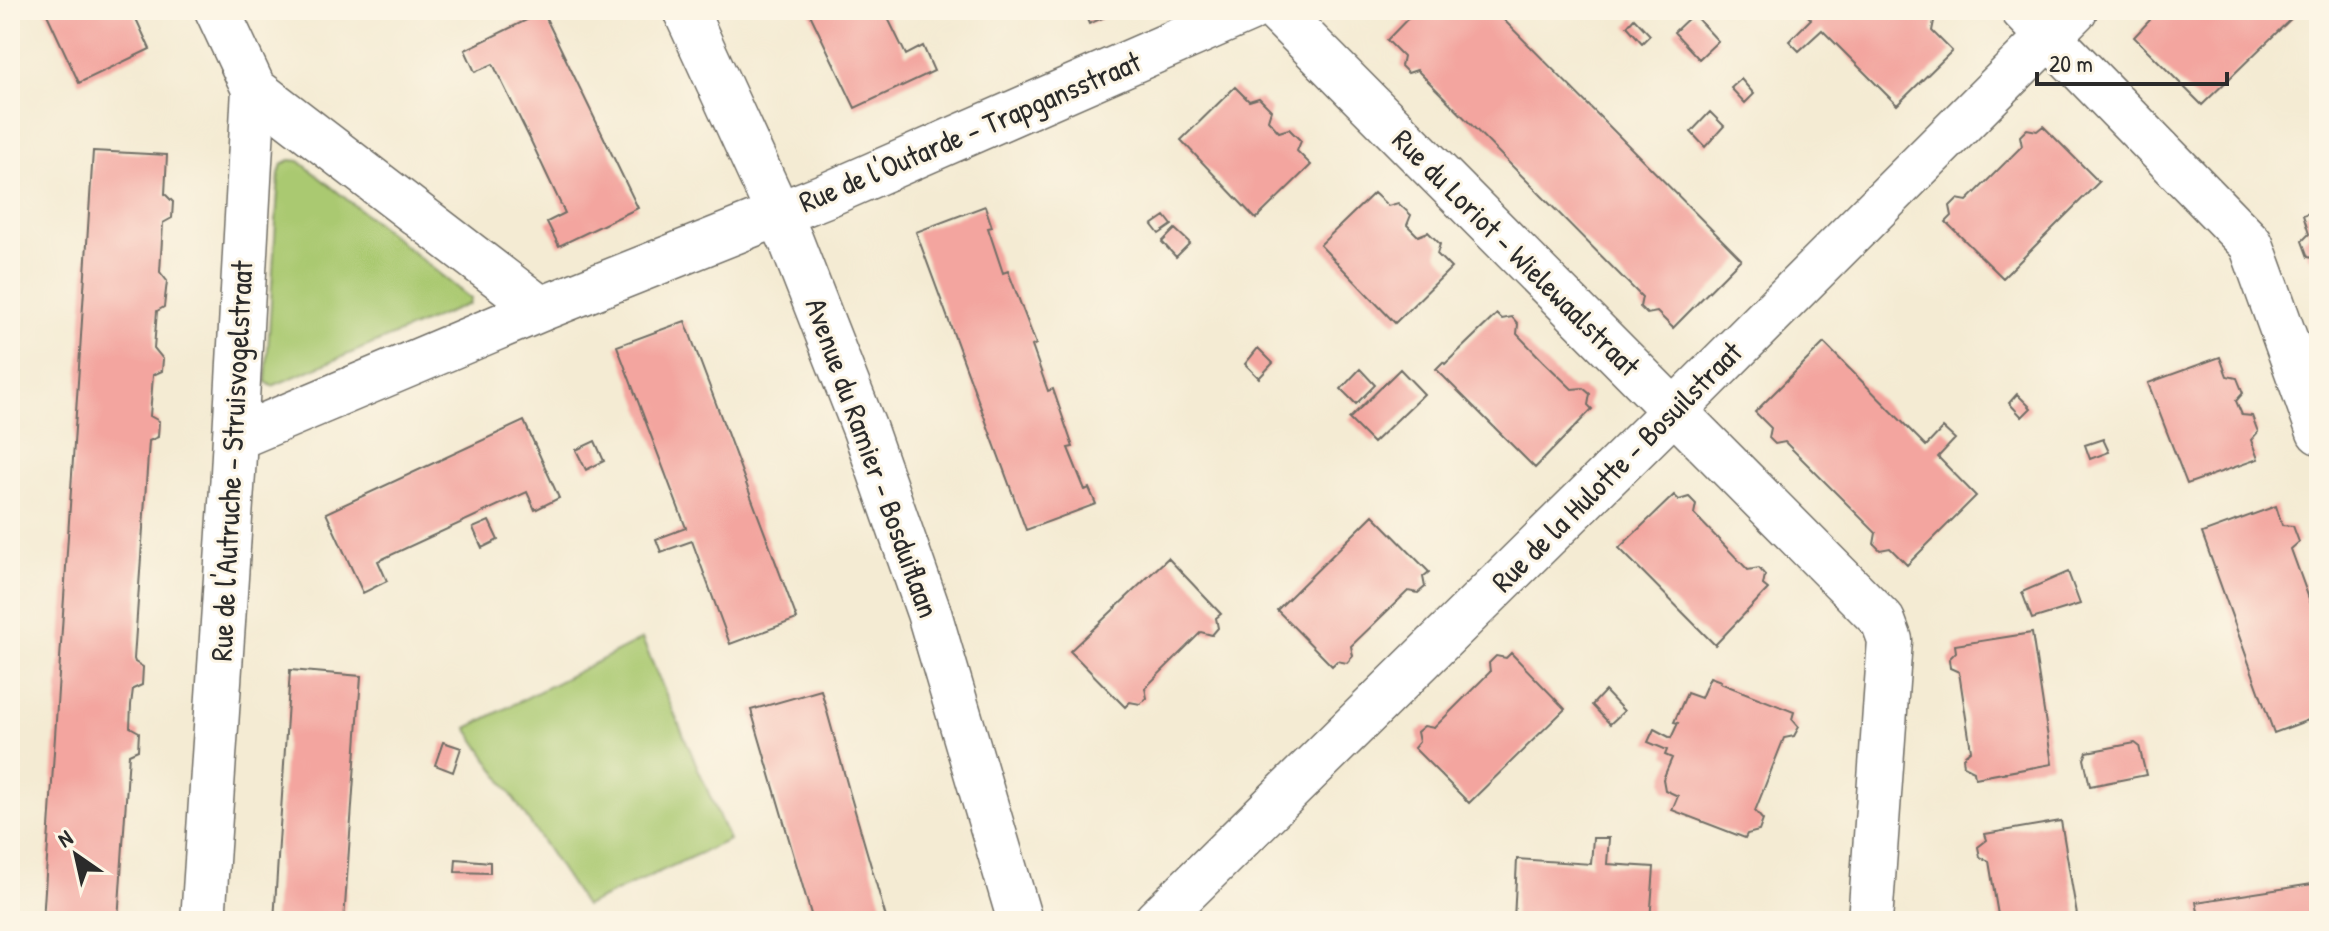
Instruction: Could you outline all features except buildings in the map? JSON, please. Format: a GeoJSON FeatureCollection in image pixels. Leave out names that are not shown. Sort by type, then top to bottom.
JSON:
{"type":"FeatureCollection","features":[{"type":"Feature","properties":{"kind":"street","name":"Rue de l'Autruche - Struisvogelstraat"},"geometry":{"type":"LineString","coordinates":[[203,921],[254,89],[217,10]]}},
{"type":"Feature","properties":{"kind":"street","name":"Avenue du Ramier - Bosduiflaan"},"geometry":{"type":"LineString","coordinates":[[685,10],[780,214],[865,430],[924,599],[1020,921]]}},
{"type":"Feature","properties":{"kind":"street","name":"Rue de l'Outarde - Trapgansstraat"},"geometry":{"type":"LineString","coordinates":[[235,438],[541,309],[780,214],[1249,10]]}},
{"type":"Feature","properties":{"kind":"street","name":"Rue du Loriot - Wielewaalstraat"},"geometry":{"type":"LineString","coordinates":[[1276,10],[1883,621],[1890,640],[1870,921]]}},
{"type":"Feature","properties":{"kind":"street"},"geometry":{"type":"LineString","coordinates":[[2049,18],[2251,244],[2319,432]]}},
{"type":"Feature","properties":{"kind":"street","name":"Rue de la Hulotte - Bosuilstraat"},"geometry":{"type":"LineString","coordinates":[[1156,921],[1673,412],[2049,18]]}},
{"type":"Feature","properties":{"kind":"street"},"geometry":{"type":"LineString","coordinates":[[254,89],[541,309]]}},
{"type":"Feature","properties":{"kind":"green space"},"geometry":{"type":"Polygon","coordinates":[[[290,160],[299,161],[471,299],[469,304],[272,386],[266,382],[279,174],[282,164],[290,160]]]}},
{"type":"Feature","properties":{"kind":"green space"},"geometry":{"type":"Polygon","coordinates":[[[642,639],[729,840],[585,906],[467,728],[642,639]]]}}]}
